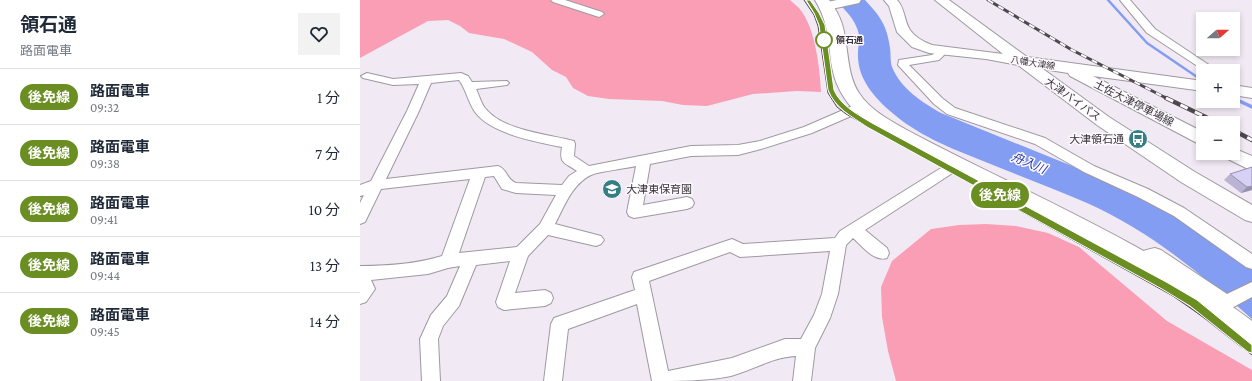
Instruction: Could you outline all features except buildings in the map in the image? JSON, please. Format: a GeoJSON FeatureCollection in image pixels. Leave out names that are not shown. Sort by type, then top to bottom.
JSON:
{"type":"FeatureCollection","features":[{"type":"Feature","properties":{"kind":"highway"},"geometry":{"type":"LineString","coordinates":[[829,3],[834,20],[844,84],[848,93],[861,108],[882,124],[1139,261],[1189,291],[1252,338]]}},
{"type":"Feature","properties":{"kind":"main road"},"geometry":{"type":"LineString","coordinates":[[829,3],[855,0]]}},
{"type":"Feature","properties":{"kind":"main road","name":"八幡大津線"},"geometry":{"type":"LineString","coordinates":[[890,0],[895,4],[904,32],[909,38],[929,49],[1196,85]]}},
{"type":"Feature","properties":{"kind":"main road","name":"大津バイパス"},"geometry":{"type":"LineString","coordinates":[[941,0],[1109,125],[1188,177],[1252,214]]}},
{"type":"Feature","properties":{"kind":"main road","name":"土佐大津停車場線"},"geometry":{"type":"LineString","coordinates":[[1065,68],[1196,135]]}},
{"type":"Feature","properties":{"kind":"main road"},"geometry":{"type":"LineString","coordinates":[[1240,158],[1252,164]]}},
{"type":"Feature","properties":{"kind":"street"},"geometry":{"type":"LineString","coordinates":[[556,0],[599,14]]}},
{"type":"Feature","properties":{"kind":"street"},"geometry":{"type":"LineString","coordinates":[[1125,0],[1151,31],[1201,64]]}},
{"type":"Feature","properties":{"kind":"street"},"geometry":{"type":"LineString","coordinates":[[940,50],[940,54],[935,58],[903,62],[903,65],[938,101],[951,110],[1040,141],[1096,165]]}},
{"type":"Feature","properties":{"kind":"street"},"geometry":{"type":"LineString","coordinates":[[367,76],[393,82],[461,76],[465,78],[481,112],[486,116],[503,126],[545,139],[569,144],[567,158],[587,171]]}},
{"type":"Feature","properties":{"kind":"street"},"geometry":{"type":"LineString","coordinates":[[360,218],[375,185],[414,110],[427,80]]}},
{"type":"Feature","properties":{"kind":"street"},"geometry":{"type":"LineString","coordinates":[[468,86],[503,83]]}},
{"type":"Feature","properties":{"kind":"street"},"geometry":{"type":"LineString","coordinates":[[545,298],[504,302],[521,253],[545,228],[566,190],[574,180],[587,171],[691,151],[738,150],[762,145],[808,130],[861,108]]}},
{"type":"Feature","properties":{"kind":"street"},"geometry":{"type":"LineString","coordinates":[[1040,141],[1089,169],[1143,193],[1179,212],[1252,262]]}},
{"type":"Feature","properties":{"kind":"street"},"geometry":{"type":"LineString","coordinates":[[644,160],[634,212],[687,203]]}},
{"type":"Feature","properties":{"kind":"street"},"geometry":{"type":"LineString","coordinates":[[802,381],[806,347],[821,318],[830,294],[839,244],[845,235],[946,171],[953,163]]}},
{"type":"Feature","properties":{"kind":"street"},"geometry":{"type":"LineString","coordinates":[[360,191],[375,185],[498,172],[507,185],[516,188],[566,190]]}},
{"type":"Feature","properties":{"kind":"street"},"geometry":{"type":"LineString","coordinates":[[448,261],[479,174]]}},
{"type":"Feature","properties":{"kind":"street"},"geometry":{"type":"LineString","coordinates":[[545,228],[596,240]]}},
{"type":"Feature","properties":{"kind":"street"},"geometry":{"type":"LineString","coordinates":[[854,230],[881,253]]}},
{"type":"Feature","properties":{"kind":"street"},"geometry":{"type":"LineString","coordinates":[[661,381],[640,277],[732,245],[740,251],[839,244]]}},
{"type":"Feature","properties":{"kind":"street"},"geometry":{"type":"LineString","coordinates":[[360,297],[368,289],[360,272],[379,273],[428,267],[448,261],[521,253]]}},
{"type":"Feature","properties":{"kind":"street"},"geometry":{"type":"LineString","coordinates":[[1139,261],[1147,256],[1155,255],[1226,303],[1252,289]]}},
{"type":"Feature","properties":{"kind":"street"},"geometry":{"type":"LineString","coordinates":[[431,381],[429,339],[438,321],[453,301],[471,258]]}},
{"type":"Feature","properties":{"kind":"street"},"geometry":{"type":"LineString","coordinates":[[553,381],[560,324],[644,294]]}},
{"type":"Feature","properties":{"kind":"street"},"geometry":{"type":"LineString","coordinates":[[667,381],[732,368],[785,348],[806,347]]}},
{"type":"Feature","properties":{"kind":"shaded area"},"geometry":{"type":"Polygon","coordinates":[[[360,0],[790,0],[799,8],[809,25],[813,36],[818,60],[821,92],[797,91],[753,94],[707,106],[683,105],[662,101],[609,99],[588,96],[573,88],[566,77],[552,70],[532,52],[504,39],[469,33],[460,26],[448,20],[428,21],[360,58],[360,0]]]}},
{"type":"Feature","properties":{"kind":"shaded area"},"geometry":{"type":"Polygon","coordinates":[[[986,224],[1016,226],[1048,233],[1079,247],[1167,321],[1252,370],[1252,381],[896,381],[888,351],[882,317],[881,287],[892,261],[931,229],[959,225],[986,224]]]}},
{"type":"Feature","properties":{"kind":"water","name":"舟入川"},"geometry":{"type":"Polygon","coordinates":[[[835,0],[865,0],[879,16],[885,27],[889,40],[891,65],[896,75],[906,88],[927,104],[941,113],[1119,185],[1162,208],[1247,266],[1252,270],[1252,319],[1214,286],[1174,255],[1153,240],[1110,214],[1061,192],[946,146],[900,120],[879,100],[869,88],[861,74],[858,54],[858,30],[850,15],[835,0]]]}},
{"type":"Feature","properties":{"kind":"waterway"},"geometry":{"type":"LineString","coordinates":[[1108,0],[1147,43],[1196,76]]}},
{"type":"Feature","properties":{"kind":"waterway"},"geometry":{"type":"LineString","coordinates":[[1240,101],[1252,107]]}},
{"type":"Feature","properties":{"kind":"tram line"},"geometry":{"type":"LineString","coordinates":[[804,0],[814,15],[818,26],[828,93],[837,107],[846,114],[1173,296],[1216,326],[1252,355]]}},
{"type":"Feature","properties":{"kind":"tram line","name":"後免線"},"geometry":{"type":"LineString","coordinates":[[808,0],[817,13],[822,25],[831,90],[834,98],[854,116],[1165,286],[1193,303],[1252,348]]}},
{"type":"Feature","properties":{"kind":"railway"},"geometry":{"type":"LineString","coordinates":[[988,0],[1072,50],[1167,98]]}},
{"type":"Feature","properties":{"kind":"railway"},"geometry":{"type":"LineString","coordinates":[[1167,98],[1203,116]]}},
{"type":"Feature","properties":{"kind":"railway"},"geometry":{"type":"LineString","coordinates":[[1240,134],[1252,140]]}},
{"type":"Feature","properties":{"kind":"place","name":"領石通"},"geometry":{"type":"Point","coordinates":[824,40]}},
{"type":"Feature","properties":{"kind":"place","name":"大津領石通"},"geometry":{"type":"Point","coordinates":[1138,139]}},
{"type":"Feature","properties":{"kind":"place","name":"大津東保育園"},"geometry":{"type":"Point","coordinates":[612,189]}}]}
